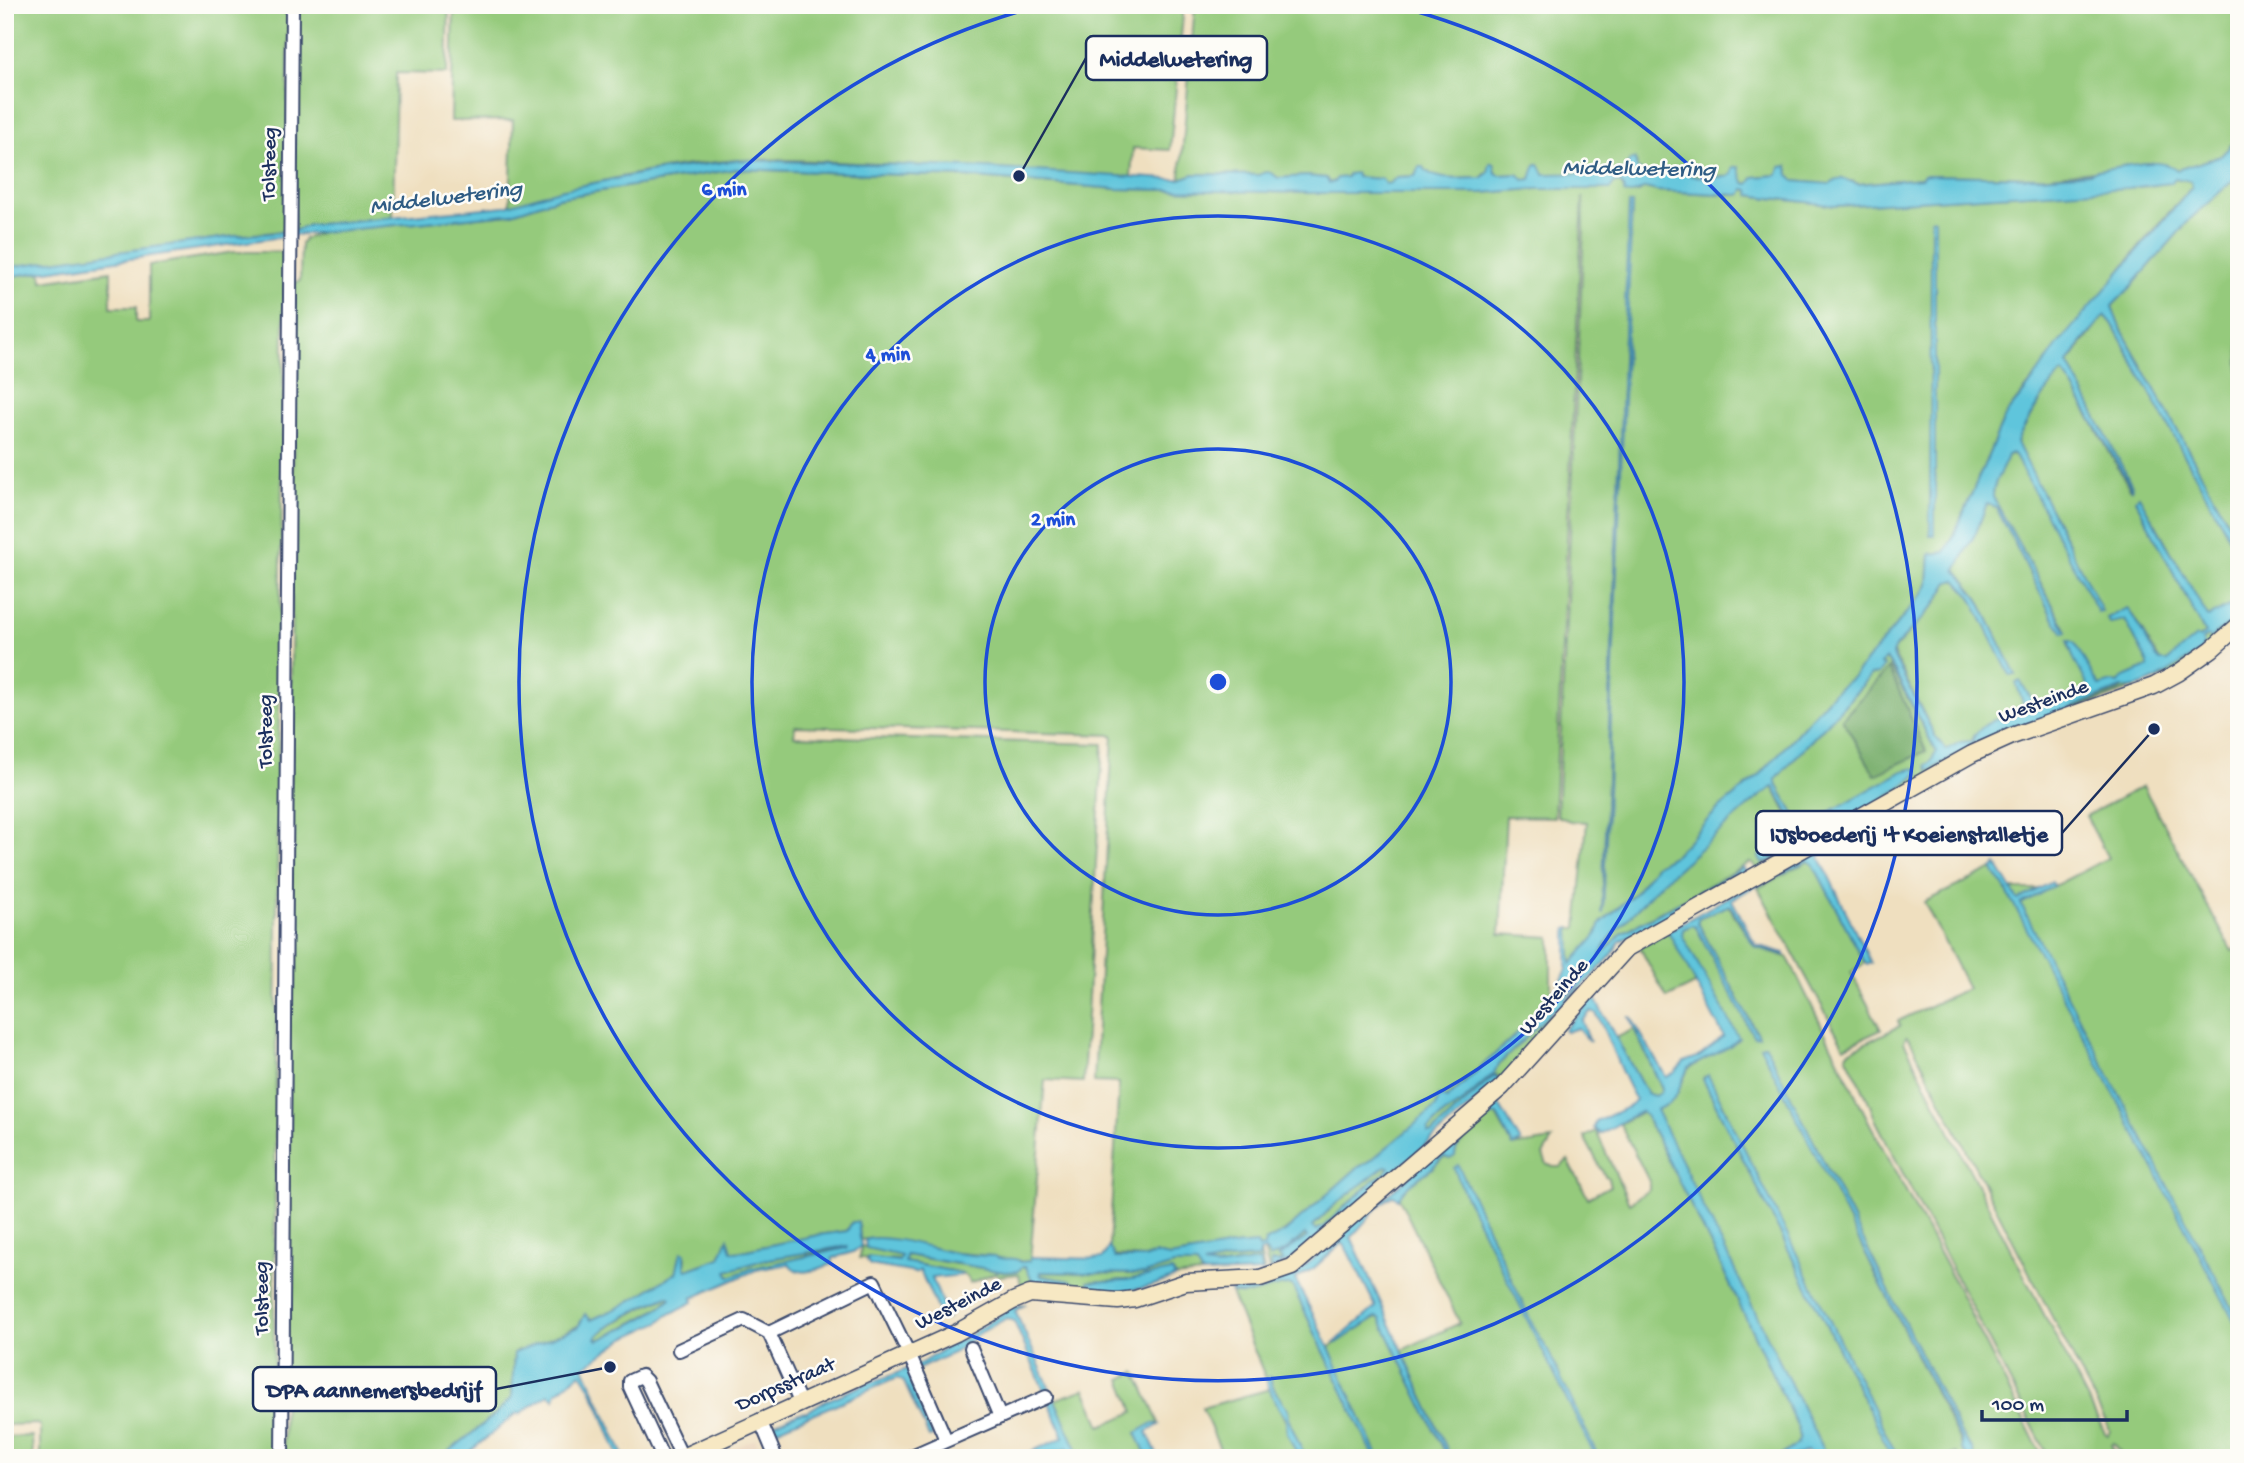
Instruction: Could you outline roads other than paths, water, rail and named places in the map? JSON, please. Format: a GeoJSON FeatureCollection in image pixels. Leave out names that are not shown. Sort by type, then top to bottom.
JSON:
{"type":"FeatureCollection","features":[{"type":"Feature","properties":{"kind":"street","name":"Tolsteeg"},"geometry":{"type":"LineString","coordinates":[[282,1458],[292,5]]}},
{"type":"Feature","properties":{"kind":"street","name":"Westeinde"},"geometry":{"type":"LineString","coordinates":[[913,1364],[956,1334],[1030,1294],[1127,1300],[1185,1282],[1260,1278],[1292,1267],[1502,1087],[1627,948],[1972,754],[2011,736],[2154,686],[2212,649],[2239,625]]}},
{"type":"Feature","properties":{"kind":"street"},"geometry":{"type":"LineString","coordinates":[[769,1333],[874,1282],[946,1440]]}},
{"type":"Feature","properties":{"kind":"street"},"geometry":{"type":"LineString","coordinates":[[679,1350],[744,1320],[769,1333],[800,1402]]}},
{"type":"Feature","properties":{"kind":"street"},"geometry":{"type":"LineString","coordinates":[[971,1348],[1000,1417]]}},
{"type":"Feature","properties":{"kind":"street","name":"Dorpsstraat"},"geometry":{"type":"LineString","coordinates":[[681,1457],[800,1402],[913,1364]]}},
{"type":"Feature","properties":{"kind":"street"},"geometry":{"type":"LineString","coordinates":[[663,1458],[630,1387],[635,1377],[641,1376],[646,1381],[681,1457]]}},
{"type":"Feature","properties":{"kind":"street"},"geometry":{"type":"LineString","coordinates":[[907,1458],[1046,1397]]}},
{"type":"Feature","properties":{"kind":"street"},"geometry":{"type":"LineString","coordinates":[[760,1420],[776,1458]]}},
{"type":"Feature","properties":{"kind":"water"},"geometry":{"type":"Polygon","coordinates":[[[2239,137],[2239,175],[2191,218],[2112,306],[2118,323],[2239,542],[2239,555],[2112,323],[2105,315],[2068,363],[2132,489],[2063,373],[2037,405],[2017,443],[2102,611],[2098,612],[2012,453],[2008,455],[1996,481],[1993,497],[2067,632],[2064,633],[2053,618],[1997,509],[1987,503],[1977,530],[1956,570],[1979,600],[2016,675],[2010,675],[1970,595],[1956,580],[1949,582],[1935,605],[1895,647],[1892,654],[1935,736],[1946,750],[1960,742],[1972,741],[1980,729],[1993,721],[2022,713],[2024,705],[2016,683],[2020,681],[2036,706],[2086,690],[2088,686],[2073,657],[2068,640],[2074,642],[2099,686],[2119,683],[2122,678],[2148,667],[2125,620],[2110,623],[2107,618],[2127,608],[2156,657],[2160,661],[2167,661],[2196,637],[2199,638],[2205,633],[2135,499],[2139,496],[2208,617],[2239,601],[2239,616],[2211,638],[2208,636],[2202,640],[2204,644],[2200,651],[2152,681],[2122,688],[1974,743],[1928,771],[1926,765],[1931,762],[1936,751],[1886,658],[1880,664],[1884,666],[1878,674],[1871,675],[1776,779],[1776,783],[1801,826],[1804,826],[1903,771],[1915,768],[1919,772],[1899,789],[1762,863],[1760,854],[1797,837],[1798,831],[1774,787],[1760,796],[1661,883],[1610,938],[1600,956],[1622,933],[1743,868],[1747,874],[1619,942],[1612,955],[1566,1004],[1587,972],[1584,972],[1562,1005],[1550,1013],[1498,1065],[1494,1073],[1460,1104],[1444,1114],[1428,1133],[1432,1133],[1495,1075],[1500,1081],[1290,1261],[1272,1269],[1271,1262],[1282,1262],[1278,1257],[1307,1237],[1305,1234],[1287,1250],[1270,1258],[1265,1251],[1260,1252],[1259,1258],[1203,1265],[1217,1267],[1260,1261],[1262,1272],[1202,1274],[1196,1265],[1174,1265],[1144,1274],[1040,1272],[1041,1276],[1072,1281],[1073,1287],[1069,1289],[1035,1286],[1026,1267],[1005,1272],[906,1255],[905,1262],[962,1273],[932,1278],[948,1318],[942,1320],[920,1270],[916,1273],[870,1265],[868,1257],[899,1261],[901,1256],[866,1248],[865,1240],[883,1238],[956,1253],[994,1256],[1021,1262],[1030,1261],[1030,1257],[1103,1258],[1109,1246],[1115,1258],[1144,1258],[1156,1254],[1170,1257],[1257,1244],[1259,1248],[1264,1247],[1265,1242],[1285,1232],[1357,1168],[1370,1161],[1436,1107],[1439,1096],[1447,1099],[1525,1026],[1546,1002],[1559,994],[1559,986],[1567,969],[1567,929],[1570,928],[1571,964],[1596,936],[1601,923],[1635,893],[1656,865],[1675,855],[1717,810],[1760,775],[1834,692],[1854,676],[1923,593],[1928,585],[1930,554],[1945,552],[2006,414],[2059,343],[2192,187],[2191,181],[2175,178],[2171,183],[2128,188],[1835,206],[1750,195],[1749,190],[1744,189],[1742,194],[1738,195],[1645,188],[1627,194],[1620,183],[1614,183],[1610,189],[1536,189],[1482,193],[1310,193],[1117,189],[964,177],[736,169],[558,198],[509,214],[295,235],[5,277],[5,268],[22,265],[235,236],[294,231],[309,225],[505,206],[559,190],[654,171],[739,160],[968,167],[1168,179],[1180,179],[1194,174],[1259,175],[1267,172],[1278,178],[1326,178],[1329,183],[1355,173],[1357,177],[1382,179],[1385,184],[1397,177],[1415,176],[1419,167],[1441,178],[1481,178],[1488,173],[1490,163],[1494,163],[1496,173],[1500,175],[1518,174],[1524,180],[1531,179],[1536,164],[1539,164],[1544,174],[1602,173],[1611,174],[1613,178],[1620,177],[1630,160],[1635,159],[1637,169],[1643,173],[1679,174],[1685,164],[1688,164],[1691,176],[1727,177],[1732,174],[1733,167],[1739,167],[1744,183],[1749,184],[1754,177],[1777,175],[1781,167],[1788,166],[1789,175],[1794,181],[1830,184],[1841,178],[1858,184],[1921,178],[1924,175],[2038,177],[2090,173],[2150,163],[2160,163],[2177,170],[2221,156],[2239,137]],[[1385,1166],[1332,1207],[1312,1227],[1316,1230],[1323,1227],[1389,1167],[1385,1166]]]}},
{"type":"Feature","properties":{"kind":"water"},"geometry":{"type":"Polygon","coordinates":[[[1629,204],[1632,204],[1603,913],[1602,912],[1629,204]]]}},
{"type":"Feature","properties":{"kind":"water"},"geometry":{"type":"Polygon","coordinates":[[[1933,218],[1935,535],[1930,535],[1931,219],[1933,218]]]}},
{"type":"Feature","properties":{"kind":"water"},"geometry":{"type":"Polygon","coordinates":[[[1851,831],[1854,836],[1822,853],[1820,858],[1871,963],[1865,963],[1813,864],[1808,861],[1732,900],[1756,945],[1785,955],[1755,947],[1730,905],[1698,918],[1698,923],[1758,1036],[1754,1037],[1696,927],[1692,925],[1683,929],[1682,935],[1739,1038],[1729,1047],[1688,1068],[1676,1096],[1670,1103],[1656,1110],[1827,1458],[1813,1458],[1807,1451],[1791,1458],[1778,1458],[1798,1443],[1798,1428],[1646,1116],[1641,1111],[1600,1134],[1594,1128],[1596,1122],[1632,1105],[1636,1100],[1596,1013],[1591,1011],[1582,1021],[1590,1042],[1578,1028],[1566,1032],[1564,1030],[1592,999],[1595,999],[1647,1094],[1656,1096],[1662,1088],[1629,1017],[1666,1077],[1673,1074],[1684,1062],[1700,1056],[1724,1037],[1668,931],[1794,861],[1798,863],[1805,859],[1805,856],[1851,831]]]}},
{"type":"Feature","properties":{"kind":"water"},"geometry":{"type":"Polygon","coordinates":[[[1997,865],[2018,900],[2052,882],[2054,886],[2021,904],[2239,1321],[2239,1330],[2003,884],[1995,875],[1993,869],[1997,865]]]}},
{"type":"Feature","properties":{"kind":"water"},"geometry":{"type":"Polygon","coordinates":[[[1765,1045],[1964,1440],[1972,1448],[1974,1458],[1970,1458],[1962,1450],[1961,1441],[1760,1046],[1765,1045]]]}},
{"type":"Feature","properties":{"kind":"water"},"geometry":{"type":"Polygon","coordinates":[[[1708,1075],[1898,1458],[1893,1458],[1703,1079],[1708,1075]]]}},
{"type":"Feature","properties":{"kind":"water"},"geometry":{"type":"Polygon","coordinates":[[[1497,1101],[1521,1142],[1513,1146],[1497,1115],[1485,1120],[1465,1137],[1455,1156],[1440,1159],[1409,1185],[1398,1199],[1394,1195],[1388,1199],[1351,1237],[1451,1458],[1448,1458],[1380,1318],[1376,1317],[1335,1342],[1376,1307],[1345,1246],[1342,1243],[1314,1268],[1295,1279],[1379,1458],[1375,1458],[1292,1285],[1246,1294],[1230,1292],[1231,1288],[1273,1283],[1298,1272],[1497,1101]]]}},
{"type":"Feature","properties":{"kind":"water"},"geometry":{"type":"Polygon","coordinates":[[[1458,1165],[1599,1458],[1596,1458],[1466,1197],[1454,1168],[1458,1165]]]}},
{"type":"Feature","properties":{"kind":"water"},"geometry":{"type":"Polygon","coordinates":[[[852,1222],[858,1222],[861,1246],[853,1252],[833,1258],[833,1264],[804,1272],[789,1264],[756,1270],[692,1298],[693,1302],[660,1322],[625,1338],[584,1367],[625,1458],[620,1458],[593,1393],[581,1373],[557,1392],[555,1399],[549,1394],[517,1413],[462,1458],[441,1458],[496,1414],[512,1397],[514,1353],[578,1327],[585,1314],[591,1320],[620,1307],[676,1273],[681,1252],[685,1253],[687,1270],[720,1258],[728,1238],[732,1251],[737,1252],[847,1231],[852,1222]],[[847,1246],[763,1260],[727,1271],[730,1277],[752,1268],[847,1246]],[[668,1296],[618,1320],[596,1338],[604,1338],[649,1314],[671,1298],[668,1296]]]}},
{"type":"Feature","properties":{"kind":"water"},"geometry":{"type":"Polygon","coordinates":[[[1172,1271],[1175,1277],[1134,1290],[1091,1290],[1088,1282],[1126,1280],[1172,1271]]]}},
{"type":"Feature","properties":{"kind":"water"},"geometry":{"type":"Polygon","coordinates":[[[1026,1304],[1015,1311],[1081,1458],[1073,1458],[1068,1448],[1040,1458],[1017,1458],[1064,1437],[1014,1321],[1007,1318],[980,1333],[955,1352],[912,1372],[910,1383],[933,1436],[929,1437],[904,1382],[897,1378],[776,1430],[770,1429],[771,1425],[807,1412],[821,1403],[921,1363],[1012,1307],[1026,1304]]]}},
{"type":"Feature","properties":{"kind":"water"},"geometry":{"type":"Polygon","coordinates":[[[1270,1377],[1274,1389],[1288,1410],[1289,1420],[1305,1458],[1299,1458],[1287,1433],[1286,1419],[1274,1400],[1266,1379],[1270,1377]]]}},
{"type":"Feature","properties":{"kind":"water"},"geometry":{"type":"Polygon","coordinates":[[[1153,1423],[1159,1425],[1147,1432],[1159,1458],[1148,1458],[1136,1433],[1153,1423]]]}},
{"type":"Feature","properties":{"kind":"place","name":"Middelwetering"},"geometry":{"type":"Point","coordinates":[1019,176]}},
{"type":"Feature","properties":{"kind":"place","name":"IJsboederij 't Koeienstalletje"},"geometry":{"type":"Point","coordinates":[2154,729]}},
{"type":"Feature","properties":{"kind":"place","name":"DPA aannemersbedrijf"},"geometry":{"type":"Point","coordinates":[610,1367]}}]}
